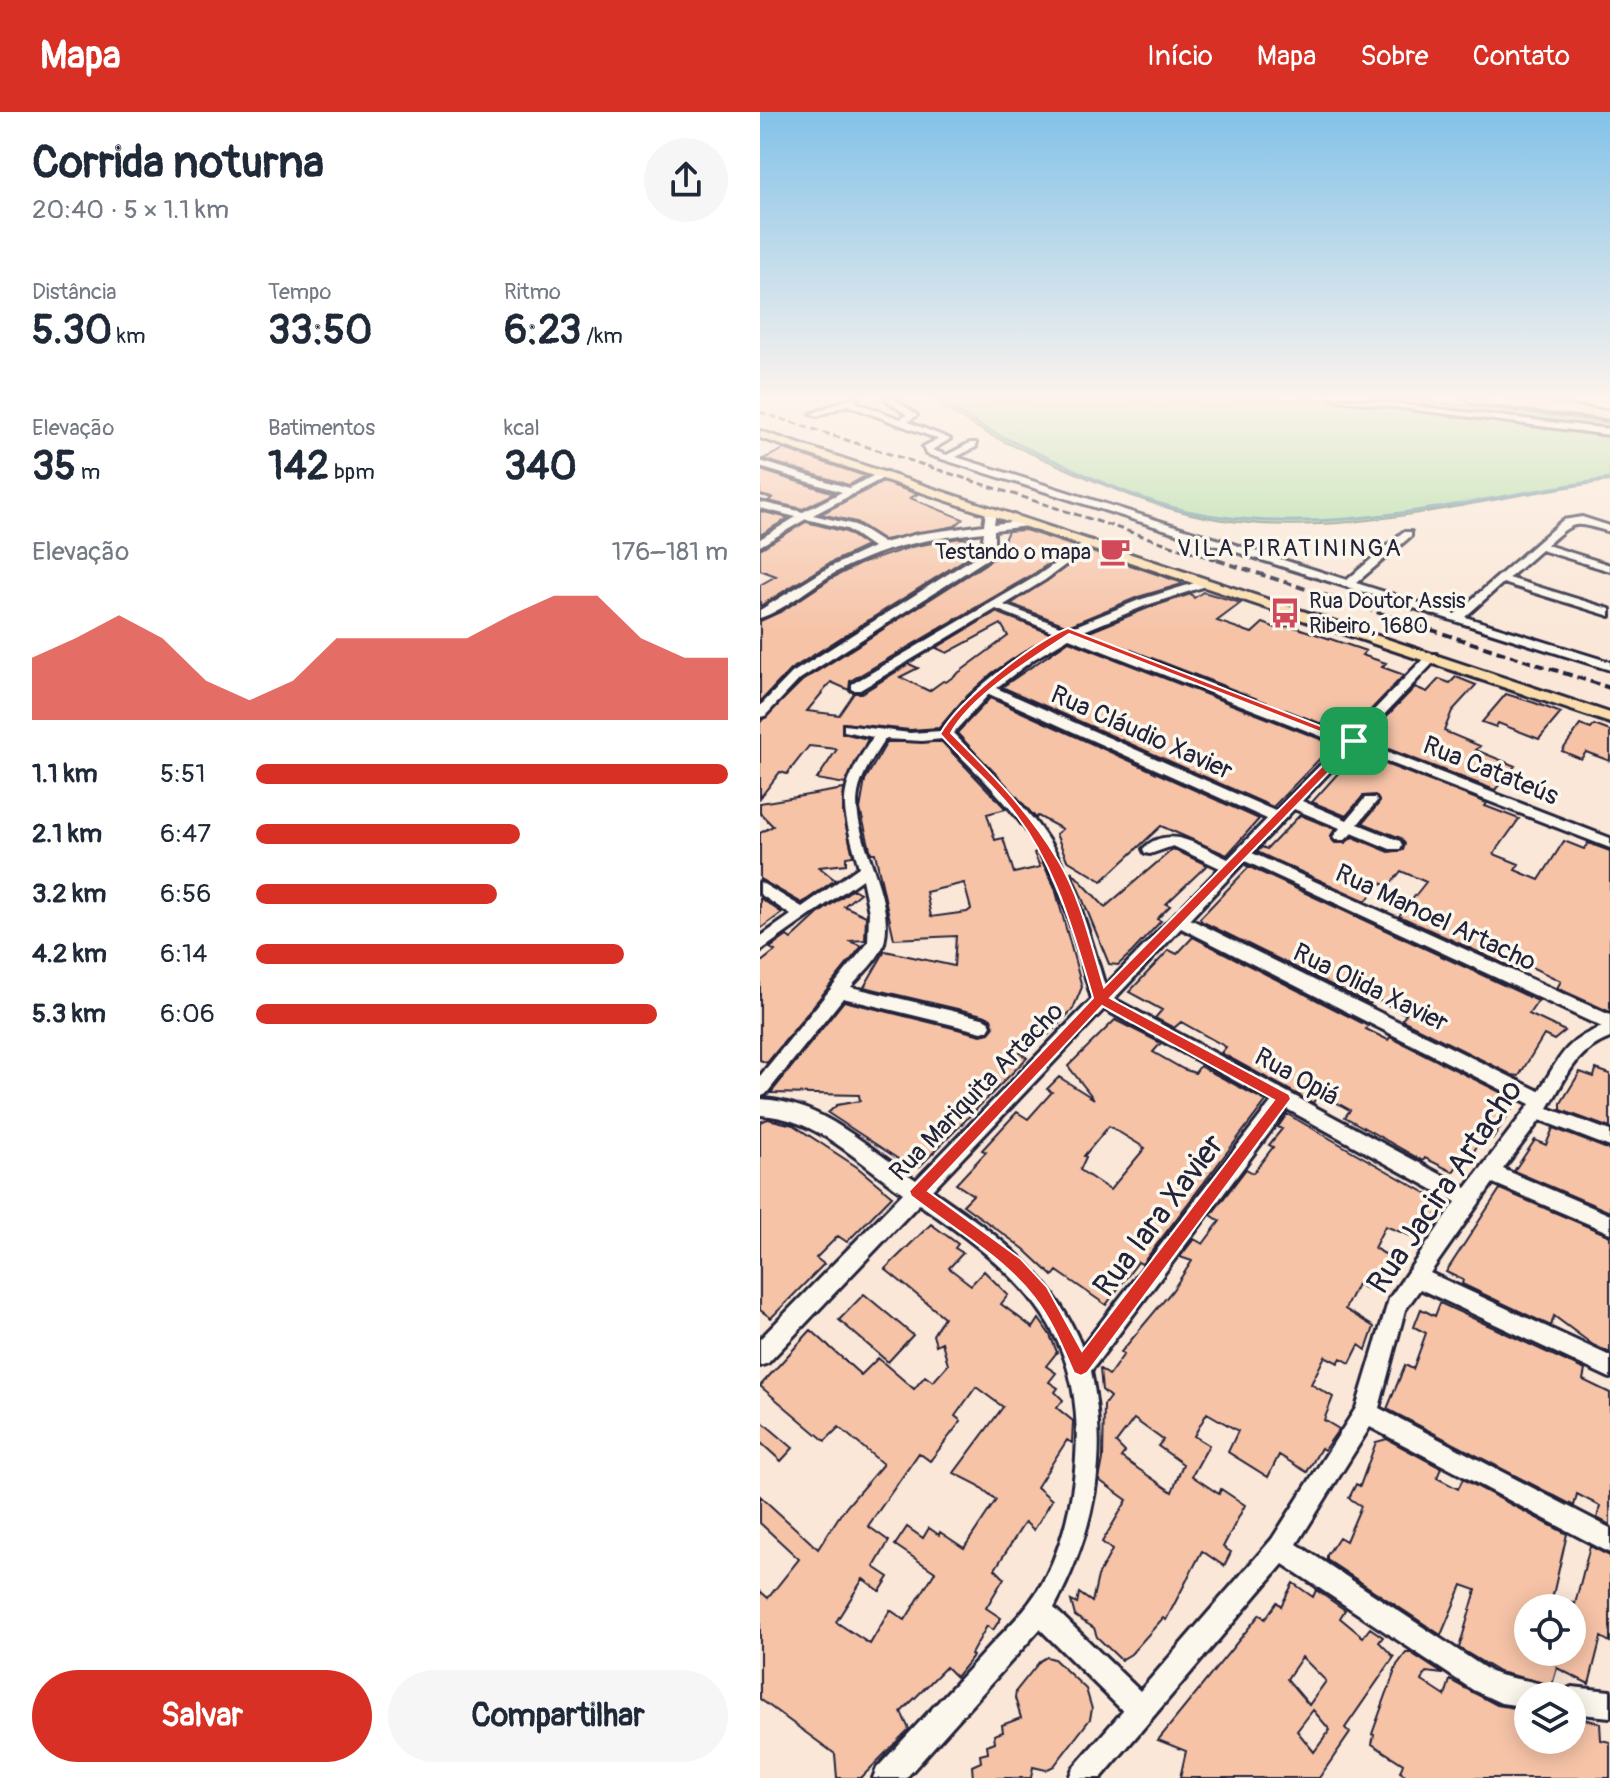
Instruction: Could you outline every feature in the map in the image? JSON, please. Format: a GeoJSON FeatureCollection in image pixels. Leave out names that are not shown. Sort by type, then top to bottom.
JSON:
{"type":"FeatureCollection","features":[{"type":"Feature","properties":{"kind":"main road"},"geometry":{"type":"LineString","coordinates":[[892,477],[1610,718]]}},
{"type":"Feature","properties":{"kind":"main road"},"geometry":{"type":"LineString","coordinates":[[918,477],[1610,707]]}},
{"type":"Feature","properties":{"kind":"main road"},"geometry":{"type":"LineString","coordinates":[[1205,583],[1235,581]]}},
{"type":"Feature","properties":{"kind":"street"},"geometry":{"type":"LineString","coordinates":[[802,477],[850,491]]}},
{"type":"Feature","properties":{"kind":"street"},"geometry":{"type":"LineString","coordinates":[[760,543],[805,515],[879,477]]}},
{"type":"Feature","properties":{"kind":"street"},"geometry":{"type":"LineString","coordinates":[[1008,477],[1610,666]]}},
{"type":"Feature","properties":{"kind":"street"},"geometry":{"type":"LineString","coordinates":[[760,505],[861,531],[881,547]]}},
{"type":"Feature","properties":{"kind":"street"},"geometry":{"type":"LineString","coordinates":[[760,713],[796,676],[978,562],[986,555],[990,545],[988,528],[991,512]]}},
{"type":"Feature","properties":{"kind":"street"},"geometry":{"type":"LineString","coordinates":[[1457,618],[1567,522],[1582,520],[1610,529]]}},
{"type":"Feature","properties":{"kind":"street"},"geometry":{"type":"LineString","coordinates":[[762,612],[834,569],[881,547],[918,537],[1027,523]]}},
{"type":"Feature","properties":{"kind":"street"},"geometry":{"type":"LineString","coordinates":[[1348,584],[1407,534]]}},
{"type":"Feature","properties":{"kind":"street"},"geometry":{"type":"LineString","coordinates":[[856,687],[1041,578],[1088,543]]}},
{"type":"Feature","properties":{"kind":"street"},"geometry":{"type":"LineString","coordinates":[[1539,546],[1610,568]]}},
{"type":"Feature","properties":{"kind":"street"},"geometry":{"type":"LineString","coordinates":[[1501,579],[1610,613]]}},
{"type":"Feature","properties":{"kind":"street"},"geometry":{"type":"LineString","coordinates":[[946,734],[951,724],[987,689],[1020,662],[1068,631],[1205,583]]}},
{"type":"Feature","properties":{"kind":"street","name":"Rua Catateús"},"geometry":{"type":"LineString","coordinates":[[995,605],[1354,741],[1610,843]]}},
{"type":"Feature","properties":{"kind":"street","name":"Rua Mariquita Artacho"},"geometry":{"type":"LineString","coordinates":[[760,1355],[1432,657]]}},
{"type":"Feature","properties":{"kind":"street","name":"Rua Cláudio Xavier"},"geometry":{"type":"LineString","coordinates":[[987,689],[1277,818]]}},
{"type":"Feature","properties":{"kind":"street"},"geometry":{"type":"LineString","coordinates":[[849,728],[881,735],[930,737],[946,734]]}},
{"type":"Feature","properties":{"kind":"street"},"geometry":{"type":"LineString","coordinates":[[946,734],[1010,799],[1053,862],[1071,901],[1100,999]]}},
{"type":"Feature","properties":{"kind":"street"},"geometry":{"type":"LineString","coordinates":[[760,1089],[876,945],[879,931],[853,822],[851,787],[881,735]]}},
{"type":"Feature","properties":{"kind":"street"},"geometry":{"type":"LineString","coordinates":[[1344,832],[1370,801]]}},
{"type":"Feature","properties":{"kind":"street"},"geometry":{"type":"LineString","coordinates":[[1293,803],[1344,832],[1395,845]]}},
{"type":"Feature","properties":{"kind":"street"},"geometry":{"type":"LineString","coordinates":[[1150,849],[1175,841],[1229,866]]}},
{"type":"Feature","properties":{"kind":"street","name":"Rua Manoel Artacho"},"geometry":{"type":"LineString","coordinates":[[1242,854],[1610,1023]]}},
{"type":"Feature","properties":{"kind":"street"},"geometry":{"type":"LineString","coordinates":[[760,945],[865,870]]}},
{"type":"Feature","properties":{"kind":"street"},"geometry":{"type":"LineString","coordinates":[[760,887],[802,914]]}},
{"type":"Feature","properties":{"kind":"street","name":"Rua Olida Xavier"},"geometry":{"type":"LineString","coordinates":[[1179,920],[1538,1106],[1610,1139]]}},
{"type":"Feature","properties":{"kind":"street"},"geometry":{"type":"LineString","coordinates":[[839,991],[982,1025]]}},
{"type":"Feature","properties":{"kind":"street","name":"Rua Opiá"},"geometry":{"type":"LineString","coordinates":[[1100,999],[1469,1199]]}},
{"type":"Feature","properties":{"kind":"street","name":"Rua Jacira Artacho"},"geometry":{"type":"LineString","coordinates":[[1091,1775],[1281,1548],[1366,1413],[1396,1306],[1575,1049],[1586,1040],[1610,1031]]}},
{"type":"Feature","properties":{"kind":"street","name":"Rua Iara Xavier"},"geometry":{"type":"LineString","coordinates":[[1081,1367],[1284,1099]]}},
{"type":"Feature","properties":{"kind":"street"},"geometry":{"type":"LineString","coordinates":[[760,1107],[775,1106],[799,1112],[916,1191],[1015,1265],[1041,1293],[1064,1331],[1081,1367],[1089,1408],[1086,1482],[1077,1525],[1057,1581],[1039,1611],[887,1778]]}},
{"type":"Feature","properties":{"kind":"street"},"geometry":{"type":"LineString","coordinates":[[1491,1173],[1610,1224]]}},
{"type":"Feature","properties":{"kind":"street"},"geometry":{"type":"LineString","coordinates":[[1416,1277],[1610,1367]]}},
{"type":"Feature","properties":{"kind":"street"},"geometry":{"type":"LineString","coordinates":[[1366,1413],[1610,1541]]}},
{"type":"Feature","properties":{"kind":"street"},"geometry":{"type":"LineString","coordinates":[[1281,1548],[1482,1681],[1514,1692]]}},
{"type":"Feature","properties":{"kind":"street"},"geometry":{"type":"LineString","coordinates":[[1039,1611],[1142,1711]]}},
{"type":"Feature","properties":{"kind":"street"},"geometry":{"type":"LineString","coordinates":[[1586,1701],[1610,1704]]}},
{"type":"Feature","properties":{"kind":"green space"},"geometry":{"type":"Polygon","coordinates":[[[1086,477],[1610,477],[1610,481],[1408,515],[1306,525],[1255,524],[1205,517],[1086,477]]]}},
{"type":"Feature","properties":{"kind":"building"},"geometry":{"type":"Polygon","coordinates":[[[760,477],[782,477],[834,493],[803,509],[768,501],[772,498],[760,495],[760,477]]]}},
{"type":"Feature","properties":{"kind":"building"},"geometry":{"type":"Polygon","coordinates":[[[822,477],[864,477],[849,485],[822,477]]]}},
{"type":"Feature","properties":{"kind":"building"},"geometry":{"type":"Polygon","coordinates":[[[882,482],[918,494],[910,498],[963,519],[955,526],[884,540],[856,522],[821,514],[882,482]]]}},
{"type":"Feature","properties":{"kind":"building"},"geometry":{"type":"Polygon","coordinates":[[[760,511],[788,518],[760,535],[760,511]]]}},
{"type":"Feature","properties":{"kind":"building"},"geometry":{"type":"Polygon","coordinates":[[[806,522],[846,532],[867,546],[828,564],[760,606],[760,585],[776,576],[760,570],[760,549],[806,522]]]}},
{"type":"Feature","properties":{"kind":"building"},"geometry":{"type":"Polygon","coordinates":[[[1025,530],[1074,546],[1035,573],[850,681],[849,690],[831,682],[807,711],[839,715],[854,693],[862,693],[909,664],[918,668],[900,677],[929,691],[1008,636],[1001,624],[947,653],[936,648],[996,612],[1052,634],[992,673],[939,728],[910,730],[842,723],[842,733],[868,739],[845,784],[817,779],[837,749],[809,746],[787,774],[780,772],[760,798],[760,723],[763,719],[802,681],[996,557],[1008,531],[1025,530]]]}},
{"type":"Feature","properties":{"kind":"building"},"geometry":{"type":"Polygon","coordinates":[[[959,538],[971,539],[961,546],[978,551],[790,670],[760,702],[760,621],[860,564],[911,547],[959,538]]]}},
{"type":"Feature","properties":{"kind":"building"},"geometry":{"type":"Polygon","coordinates":[[[1089,551],[1182,584],[1138,597],[1068,626],[1011,604],[1089,551]]]}},
{"type":"Feature","properties":{"kind":"building"},"geometry":{"type":"Polygon","coordinates":[[[1203,592],[1241,603],[1217,621],[1252,633],[1263,623],[1281,630],[1286,626],[1298,628],[1366,651],[1362,655],[1386,663],[1382,667],[1404,675],[1363,718],[1356,722],[1340,716],[1330,727],[1087,633],[1148,608],[1191,594],[1194,598],[1203,592]]]}},
{"type":"Feature","properties":{"kind":"building"},"geometry":{"type":"Polygon","coordinates":[[[1069,641],[1333,745],[1273,807],[1002,687],[1069,641]]]}},
{"type":"Feature","properties":{"kind":"building"},"geometry":{"type":"Polygon","coordinates":[[[1456,677],[1476,685],[1452,711],[1444,731],[1480,746],[1476,750],[1515,766],[1495,790],[1378,745],[1382,742],[1376,740],[1388,727],[1379,724],[1415,687],[1427,692],[1439,679],[1450,683],[1456,677]]]}},
{"type":"Feature","properties":{"kind":"building"},"geometry":{"type":"Polygon","coordinates":[[[1506,694],[1561,713],[1539,739],[1498,723],[1496,727],[1482,722],[1506,694]]]}},
{"type":"Feature","properties":{"kind":"building"},"geometry":{"type":"Polygon","coordinates":[[[990,698],[1259,819],[1227,855],[1161,826],[1102,881],[1067,860],[1056,834],[1062,829],[1038,816],[1036,818],[957,733],[990,698]]]}},
{"type":"Feature","properties":{"kind":"building"},"geometry":{"type":"Polygon","coordinates":[[[1580,725],[1591,729],[1594,725],[1610,731],[1610,761],[1586,752],[1581,759],[1562,751],[1580,725]]]}},
{"type":"Feature","properties":{"kind":"building"},"geometry":{"type":"Polygon","coordinates":[[[887,742],[942,742],[1006,809],[987,814],[995,840],[1003,838],[1014,873],[1040,867],[1034,853],[1037,851],[1055,888],[1082,987],[1073,1009],[1048,1035],[1042,1035],[1038,1030],[1020,1053],[1027,1058],[920,1166],[912,1168],[828,1113],[837,1105],[860,1101],[859,1095],[771,1093],[844,1001],[981,1035],[989,1033],[994,1027],[991,1018],[983,1015],[864,987],[885,951],[954,966],[956,936],[894,939],[875,853],[871,853],[860,809],[865,780],[887,742]],[[964,883],[926,892],[931,917],[971,909],[964,883]]]}},
{"type":"Feature","properties":{"kind":"building"},"geometry":{"type":"Polygon","coordinates":[[[1367,757],[1487,803],[1485,806],[1519,819],[1494,854],[1519,864],[1515,870],[1539,880],[1564,841],[1584,849],[1588,843],[1610,851],[1610,1012],[1557,988],[1561,981],[1527,965],[1522,972],[1399,916],[1426,882],[1401,871],[1389,886],[1381,883],[1366,901],[1257,852],[1262,847],[1267,849],[1300,815],[1335,829],[1330,837],[1335,843],[1345,843],[1353,837],[1389,852],[1403,850],[1405,844],[1401,838],[1363,823],[1379,803],[1375,795],[1363,796],[1346,816],[1312,802],[1349,761],[1353,759],[1361,763],[1367,757]]]}},
{"type":"Feature","properties":{"kind":"building"},"geometry":{"type":"Polygon","coordinates":[[[844,789],[843,813],[853,856],[846,857],[846,864],[819,867],[835,880],[802,903],[760,879],[760,833],[773,826],[760,813],[760,803],[844,789]]]}},
{"type":"Feature","properties":{"kind":"building"},"geometry":{"type":"Polygon","coordinates":[[[1173,849],[1207,865],[1166,904],[1170,906],[1157,919],[1161,921],[1132,952],[1118,965],[1109,964],[1071,871],[1105,907],[1173,849]]]}},
{"type":"Feature","properties":{"kind":"building"},"geometry":{"type":"Polygon","coordinates":[[[1245,865],[1538,1001],[1529,1014],[1565,1031],[1554,1040],[1544,1035],[1519,1076],[1512,1075],[1402,1020],[1406,1014],[1374,998],[1370,1004],[1201,921],[1200,918],[1249,867],[1245,865]]]}},
{"type":"Feature","properties":{"kind":"building"},"geometry":{"type":"Polygon","coordinates":[[[853,889],[860,893],[844,906],[866,916],[865,940],[849,941],[862,946],[767,1063],[760,1060],[760,963],[775,951],[770,948],[787,936],[791,939],[818,914],[853,889]]]}},
{"type":"Feature","properties":{"kind":"building"},"geometry":{"type":"Polygon","coordinates":[[[760,898],[782,913],[760,929],[760,898]]]}},
{"type":"Feature","properties":{"kind":"building"},"geometry":{"type":"Polygon","coordinates":[[[1193,937],[1368,1026],[1366,1029],[1388,1040],[1390,1037],[1502,1093],[1501,1096],[1507,1100],[1504,1105],[1512,1109],[1493,1139],[1485,1134],[1470,1157],[1465,1154],[1453,1172],[1425,1158],[1423,1161],[1345,1117],[1350,1110],[1319,1093],[1313,1103],[1221,1053],[1226,1047],[1181,1022],[1174,1028],[1155,1018],[1162,1010],[1129,992],[1169,950],[1177,954],[1193,937]]]}},
{"type":"Feature","properties":{"kind":"building"},"geometry":{"type":"Polygon","coordinates":[[[1115,1020],[1161,1043],[1153,1052],[1183,1069],[1195,1073],[1200,1066],[1266,1101],[1142,1264],[1138,1262],[1106,1305],[1057,1271],[1053,1276],[1024,1249],[963,1205],[973,1195],[956,1184],[1017,1112],[1028,1119],[1052,1092],[1047,1089],[1059,1077],[1094,1099],[1068,1066],[1115,1020]],[[1109,1126],[1084,1156],[1080,1170],[1110,1190],[1145,1148],[1109,1126]]]}},
{"type":"Feature","properties":{"kind":"building"},"geometry":{"type":"Polygon","coordinates":[[[1596,1069],[1610,1074],[1610,1128],[1561,1110],[1561,1103],[1580,1072],[1594,1077],[1596,1069]]]}},
{"type":"Feature","properties":{"kind":"building"},"geometry":{"type":"Polygon","coordinates":[[[1287,1114],[1445,1204],[1419,1239],[1385,1226],[1374,1248],[1396,1260],[1388,1277],[1376,1271],[1367,1289],[1357,1284],[1345,1309],[1374,1327],[1366,1350],[1359,1345],[1350,1363],[1341,1358],[1338,1363],[1325,1356],[1311,1384],[1333,1397],[1324,1420],[1339,1429],[1324,1450],[1321,1448],[1307,1472],[1279,1455],[1268,1477],[1228,1452],[1238,1431],[1207,1413],[1194,1436],[1209,1445],[1192,1476],[1219,1494],[1221,1489],[1245,1505],[1223,1547],[1231,1552],[1224,1566],[1202,1551],[1166,1620],[1163,1618],[1131,1654],[1121,1660],[1097,1637],[1094,1628],[1075,1616],[1071,1601],[1077,1604],[1079,1593],[1092,1602],[1098,1576],[1112,1550],[1102,1542],[1127,1500],[1099,1480],[1103,1459],[1104,1405],[1110,1397],[1102,1390],[1100,1369],[1109,1375],[1124,1354],[1121,1352],[1172,1291],[1192,1261],[1180,1257],[1194,1239],[1203,1244],[1220,1221],[1211,1215],[1246,1169],[1253,1173],[1273,1147],[1269,1145],[1282,1129],[1278,1127],[1287,1114]],[[1134,1419],[1116,1443],[1125,1452],[1121,1457],[1172,1492],[1183,1464],[1158,1446],[1163,1440],[1134,1419]]]}},
{"type":"Feature","properties":{"kind":"building"},"geometry":{"type":"Polygon","coordinates":[[[768,1119],[793,1125],[857,1167],[892,1196],[847,1242],[838,1236],[816,1258],[824,1264],[771,1318],[760,1310],[760,1122],[768,1119]]]}},
{"type":"Feature","properties":{"kind":"building"},"geometry":{"type":"Polygon","coordinates":[[[1553,1128],[1610,1150],[1610,1212],[1514,1171],[1535,1140],[1546,1145],[1553,1128]]]}},
{"type":"Feature","properties":{"kind":"building"},"geometry":{"type":"Polygon","coordinates":[[[1500,1189],[1610,1236],[1610,1353],[1593,1345],[1554,1316],[1551,1326],[1462,1284],[1463,1280],[1446,1272],[1500,1189]]]}},
{"type":"Feature","properties":{"kind":"building"},"geometry":{"type":"Polygon","coordinates":[[[931,1224],[958,1244],[955,1248],[963,1253],[949,1268],[971,1285],[984,1271],[1008,1295],[1001,1304],[1033,1328],[1039,1319],[1057,1352],[1046,1366],[1056,1373],[1049,1382],[1058,1388],[1055,1392],[1063,1400],[1057,1408],[1073,1421],[1072,1443],[1067,1440],[1037,1487],[1052,1500],[1034,1530],[1025,1522],[995,1569],[1004,1578],[986,1608],[1001,1618],[993,1630],[987,1626],[971,1654],[973,1656],[956,1677],[946,1667],[901,1712],[909,1729],[861,1778],[837,1778],[835,1754],[760,1699],[760,1591],[768,1598],[799,1559],[760,1523],[760,1496],[818,1549],[842,1512],[883,1464],[839,1427],[825,1441],[760,1386],[811,1330],[861,1375],[878,1358],[914,1389],[925,1376],[933,1382],[948,1365],[942,1342],[936,1345],[933,1335],[944,1317],[885,1269],[931,1224]],[[976,1387],[955,1416],[961,1421],[930,1461],[919,1453],[868,1526],[889,1541],[874,1567],[889,1577],[880,1591],[863,1579],[836,1622],[870,1644],[890,1610],[905,1620],[935,1572],[895,1545],[907,1527],[923,1538],[929,1528],[939,1535],[940,1532],[964,1548],[996,1500],[978,1485],[954,1473],[1003,1407],[976,1387]]]}},
{"type":"Feature","properties":{"kind":"building"},"geometry":{"type":"Polygon","coordinates":[[[864,1294],[913,1335],[888,1362],[839,1320],[864,1294]]]}},
{"type":"Feature","properties":{"kind":"building"},"geometry":{"type":"Polygon","coordinates":[[[1440,1303],[1585,1370],[1583,1380],[1610,1393],[1610,1525],[1597,1518],[1600,1506],[1577,1494],[1574,1506],[1387,1409],[1405,1365],[1413,1369],[1426,1333],[1414,1327],[1421,1309],[1435,1316],[1440,1303]]]}},
{"type":"Feature","properties":{"kind":"building"},"geometry":{"type":"Polygon","coordinates":[[[760,1420],[793,1448],[781,1461],[760,1442],[760,1420]]]}},
{"type":"Feature","properties":{"kind":"building"},"geometry":{"type":"Polygon","coordinates":[[[1387,1439],[1441,1468],[1437,1478],[1458,1489],[1463,1479],[1567,1534],[1553,1594],[1514,1594],[1514,1666],[1586,1666],[1586,1594],[1578,1594],[1590,1546],[1610,1556],[1610,1642],[1601,1637],[1589,1684],[1557,1668],[1553,1682],[1499,1672],[1459,1648],[1476,1590],[1462,1585],[1441,1635],[1327,1560],[1339,1537],[1346,1541],[1361,1506],[1349,1498],[1356,1484],[1360,1486],[1376,1442],[1387,1439]]]}},
{"type":"Feature","properties":{"kind":"building"},"geometry":{"type":"Polygon","coordinates":[[[1293,1583],[1313,1597],[1316,1590],[1345,1610],[1340,1618],[1363,1637],[1370,1628],[1383,1637],[1379,1642],[1394,1657],[1345,1728],[1350,1733],[1319,1778],[1180,1778],[1186,1751],[1158,1740],[1260,1614],[1265,1619],[1277,1602],[1281,1606],[1293,1583]],[[1302,1657],[1287,1679],[1309,1705],[1326,1681],[1302,1657]],[[1313,1710],[1297,1731],[1314,1752],[1330,1730],[1313,1710]]]}},
{"type":"Feature","properties":{"kind":"building"},"geometry":{"type":"Polygon","coordinates":[[[1406,1653],[1411,1653],[1443,1674],[1426,1672],[1422,1681],[1445,1696],[1450,1680],[1497,1705],[1514,1708],[1514,1754],[1586,1754],[1586,1720],[1600,1723],[1601,1740],[1610,1742],[1610,1778],[1410,1778],[1400,1772],[1403,1764],[1372,1744],[1372,1734],[1397,1665],[1406,1653]]]}},
{"type":"Feature","properties":{"kind":"building"},"geometry":{"type":"Polygon","coordinates":[[[1047,1657],[1054,1659],[1086,1689],[1092,1709],[1090,1719],[1054,1766],[1046,1770],[1033,1767],[1031,1778],[973,1778],[972,1766],[981,1762],[980,1755],[988,1753],[987,1745],[995,1742],[994,1735],[1003,1732],[1002,1725],[1021,1718],[1016,1691],[1040,1661],[1047,1657]]]}},
{"type":"Feature","properties":{"kind":"waterway"},"geometry":{"type":"LineString","coordinates":[[1089,477],[1187,511],[1239,519],[1292,521],[1399,513],[1610,479]]}},
{"type":"Feature","properties":{"kind":"railway"},"geometry":{"type":"LineString","coordinates":[[960,477],[1223,562]]}},
{"type":"Feature","properties":{"kind":"railway"},"geometry":{"type":"LineString","coordinates":[[1217,560],[1610,688]]}},
{"type":"Feature","properties":{"kind":"place","name":"Testando o mapa"},"geometry":{"type":"Point","coordinates":[1115,551]}},
{"type":"Feature","properties":{"kind":"place","name":"Rua Doutor Assis Ribeiro, 1680"},"geometry":{"type":"Point","coordinates":[1285,613]}},
{"type":"Feature","properties":{"kind":"district","name":"VILA PIRATININGA"},"geometry":{"type":"Point","coordinates":[1290,548]}},
{"type":"Feature","properties":{"kind":"route"},"geometry":{"type":"LineString","coordinates":[[1354,741],[1068,631],[1020,662],[987,689],[951,724],[946,734],[1010,799],[1053,862],[1071,901],[1100,999],[916,1191],[1015,1265],[1041,1293],[1081,1367],[1284,1099],[1100,999],[1354,741]]}}]}
